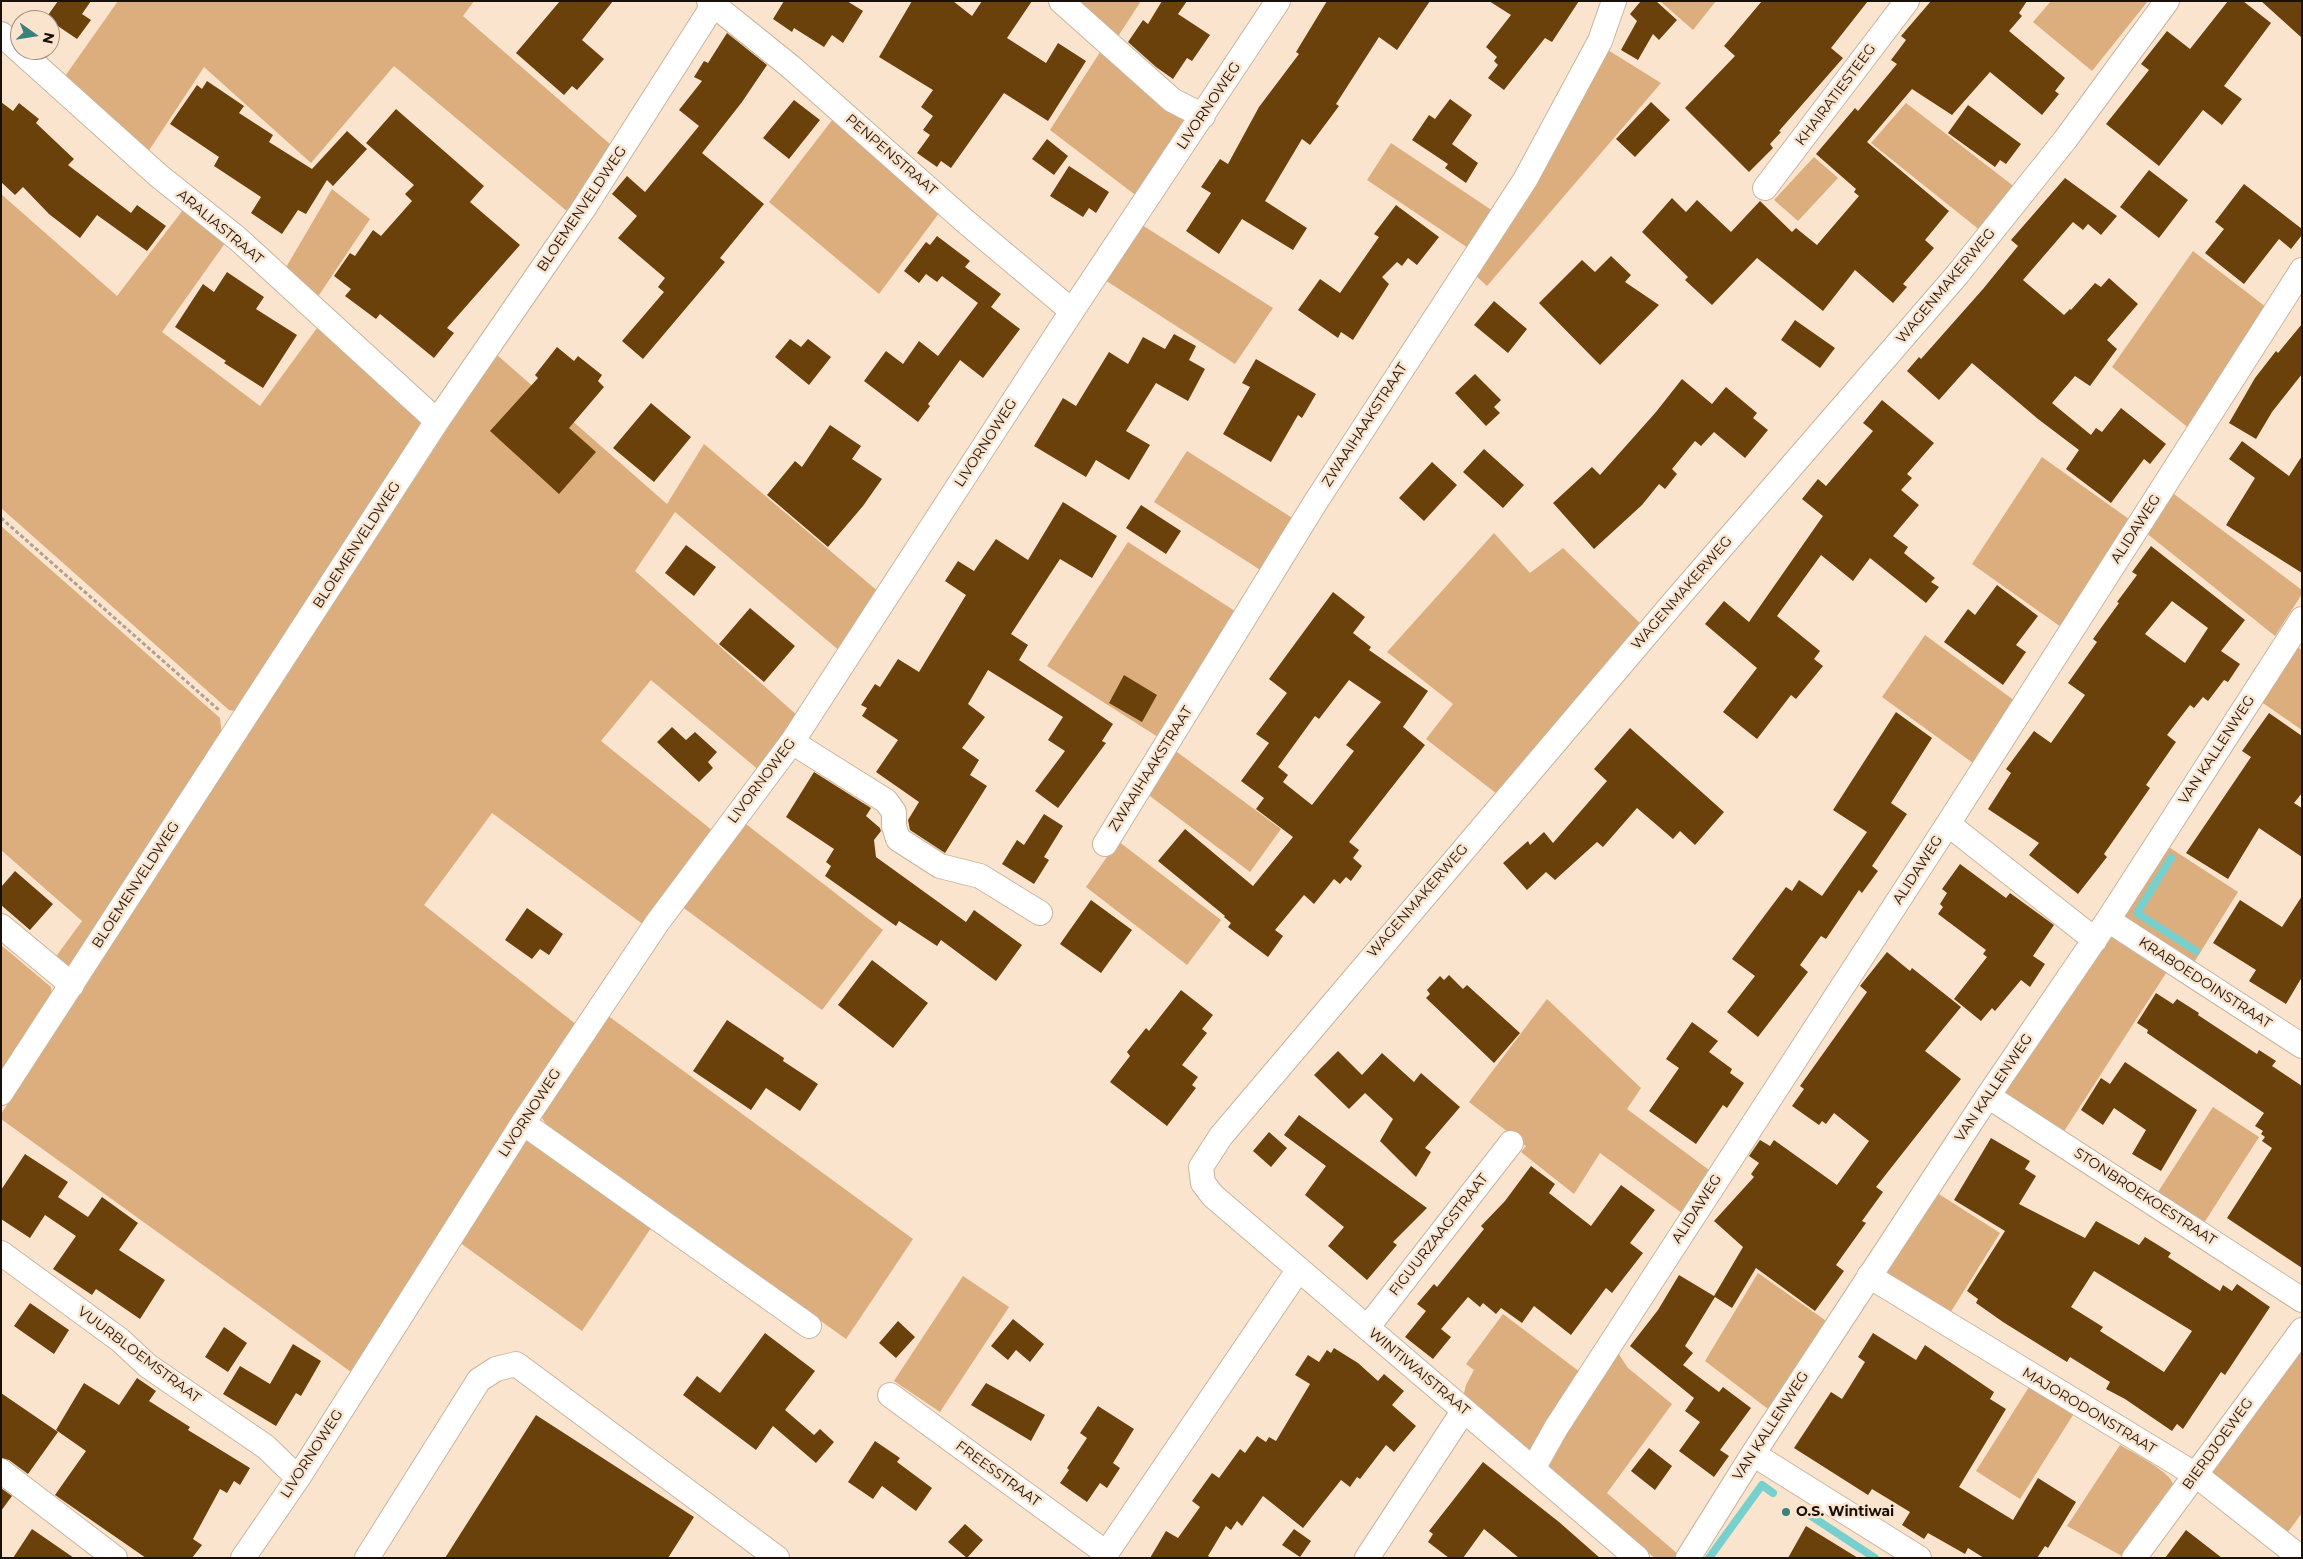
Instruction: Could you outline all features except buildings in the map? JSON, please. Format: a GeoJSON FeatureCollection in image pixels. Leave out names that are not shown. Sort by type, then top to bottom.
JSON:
{"type":"FeatureCollection","features":[{"type":"Feature","properties":{"kind":"street"},"geometry":{"type":"LineString","coordinates":[[1061,1],[1172,100],[1203,116]]}},
{"type":"Feature","properties":{"kind":"street","name":"LIVORNOWEG"},"geometry":{"type":"LineString","coordinates":[[243,1558],[298,1478],[523,1123],[657,923],[792,742],[1072,312],[1278,1]]}},
{"type":"Feature","properties":{"kind":"street","name":"ZWAAIHAAKSTRAAT"},"geometry":{"type":"LineString","coordinates":[[1105,844],[1315,503],[1525,180],[1600,41],[1614,1]]}},
{"type":"Feature","properties":{"kind":"street","name":"KHAIRATIESTEEG"},"geometry":{"type":"LineString","coordinates":[[1765,188],[1907,1]]}},
{"type":"Feature","properties":{"kind":"street","name":"WAGENMAKERWEG"},"geometry":{"type":"LineString","coordinates":[[1203,1183],[1201,1167],[1221,1136],[1654,625],[1957,275],[2065,140],[2167,1]]}},
{"type":"Feature","properties":{"kind":"street","name":"PENPENSTRAAT"},"geometry":{"type":"LineString","coordinates":[[713,3],[791,66],[1072,312]]}},
{"type":"Feature","properties":{"kind":"street","name":"BLOEMENVELDWEG"},"geometry":{"type":"LineString","coordinates":[[1,1093],[437,421],[584,208],[713,3]]}},
{"type":"Feature","properties":{"kind":"street","name":"ARALIASTRAAT"},"geometry":{"type":"LineString","coordinates":[[1,34],[158,176],[238,238],[437,421]]}},
{"type":"Feature","properties":{"kind":"street","name":"ALIDAWEG"},"geometry":{"type":"LineString","coordinates":[[1534,1469],[1556,1428],[1948,824],[2302,270]]}},
{"type":"Feature","properties":{"kind":"street","name":"VAN KALLENWEG"},"geometry":{"type":"LineString","coordinates":[[1688,1558],[1869,1276],[1988,1096],[2108,920],[2302,619]]}},
{"type":"Feature","properties":{"kind":"street"},"geometry":{"type":"LineString","coordinates":[[792,742],[886,801],[894,812],[894,826],[898,839],[940,866],[980,876],[1040,914]]}},
{"type":"Feature","properties":{"kind":"street"},"geometry":{"type":"LineString","coordinates":[[1948,824],[2094,940]]}},
{"type":"Feature","properties":{"kind":"street","name":"KRABOEDOINSTRAAT"},"geometry":{"type":"LineString","coordinates":[[2108,920],[2302,1046]]}},
{"type":"Feature","properties":{"kind":"street"},"geometry":{"type":"LineString","coordinates":[[1,926],[72,985]]}},
{"type":"Feature","properties":{"kind":"street","name":"STONBROEKOESTRAAT"},"geometry":{"type":"LineString","coordinates":[[1988,1096],[2302,1300]]}},
{"type":"Feature","properties":{"kind":"street"},"geometry":{"type":"LineString","coordinates":[[523,1123],[808,1326]]}},
{"type":"Feature","properties":{"kind":"street","name":"FIGUURZAAGSTRAAT"},"geometry":{"type":"LineString","coordinates":[[1367,1328],[1511,1143]]}},
{"type":"Feature","properties":{"kind":"street","name":"WINTIWAISTRAAT"},"geometry":{"type":"LineString","coordinates":[[1203,1183],[1213,1196],[1638,1558]]}},
{"type":"Feature","properties":{"kind":"street","name":"VUURBLOEMSTRAAT"},"geometry":{"type":"LineString","coordinates":[[1,1253],[120,1340],[148,1366],[266,1447],[298,1478]]}},
{"type":"Feature","properties":{"kind":"street"},"geometry":{"type":"LineString","coordinates":[[1104,1555],[1299,1269]]}},
{"type":"Feature","properties":{"kind":"street","name":"MAJORODONSTRAAT"},"geometry":{"type":"LineString","coordinates":[[1869,1276],[2196,1475],[2300,1558]]}},
{"type":"Feature","properties":{"kind":"street","name":"BIERDJOEWEG"},"geometry":{"type":"LineString","coordinates":[[2134,1558],[2302,1330]]}},
{"type":"Feature","properties":{"kind":"street"},"geometry":{"type":"LineString","coordinates":[[367,1558],[479,1380],[496,1369],[516,1364],[777,1558]]}},
{"type":"Feature","properties":{"kind":"street","name":"FREESSTRAAT"},"geometry":{"type":"LineString","coordinates":[[890,1396],[1104,1555]]}},
{"type":"Feature","properties":{"kind":"street"},"geometry":{"type":"LineString","coordinates":[[1367,1558],[1464,1410]]}},
{"type":"Feature","properties":{"kind":"street"},"geometry":{"type":"LineString","coordinates":[[1753,1454],[1919,1558]]}},
{"type":"Feature","properties":{"kind":"street"},"geometry":{"type":"LineString","coordinates":[[1,1471],[115,1558]]}},
{"type":"Feature","properties":{"kind":"path"},"geometry":{"type":"LineString","coordinates":[[1,518],[215,707],[241,725]]}},
{"type":"Feature","properties":{"kind":"shaded area"},"geometry":{"type":"Polygon","coordinates":[[[118,1],[474,1],[463,16],[611,145],[568,212],[394,66],[311,163],[204,67],[146,155],[63,79],[118,1]]]}},
{"type":"Feature","properties":{"kind":"shaded area"},"geometry":{"type":"Polygon","coordinates":[[[1075,1],[1141,1],[1115,41],[1075,1]]]}},
{"type":"Feature","properties":{"kind":"shaded area"},"geometry":{"type":"Polygon","coordinates":[[[1660,1],[1716,1],[1693,30],[1660,1]]]}},
{"type":"Feature","properties":{"kind":"shaded area"},"geometry":{"type":"Polygon","coordinates":[[[2051,1],[2148,1],[2092,71],[2033,22],[2051,1]]]}},
{"type":"Feature","properties":{"kind":"shaded area"},"geometry":{"type":"Polygon","coordinates":[[[1603,47],[1661,83],[1487,286],[1473,273],[1603,47]]]}},
{"type":"Feature","properties":{"kind":"shaded area"},"geometry":{"type":"Polygon","coordinates":[[[1102,49],[1187,120],[1138,197],[1050,130],[1102,49]]]}},
{"type":"Feature","properties":{"kind":"shaded area"},"geometry":{"type":"Polygon","coordinates":[[[1906,103],[2016,188],[1981,231],[1871,143],[1906,103]]]}},
{"type":"Feature","properties":{"kind":"shaded area"},"geometry":{"type":"Polygon","coordinates":[[[836,115],[942,209],[879,294],[769,202],[836,115]]]}},
{"type":"Feature","properties":{"kind":"shaded area"},"geometry":{"type":"Polygon","coordinates":[[[1391,143],[1496,213],[1471,250],[1367,180],[1391,143]]]}},
{"type":"Feature","properties":{"kind":"shaded area"},"geometry":{"type":"Polygon","coordinates":[[[1814,157],[1838,178],[1798,221],[1774,200],[1814,157]]]}},
{"type":"Feature","properties":{"kind":"shaded area"},"geometry":{"type":"Polygon","coordinates":[[[332,189],[370,219],[317,298],[285,269],[332,189]]]}},
{"type":"Feature","properties":{"kind":"shaded area"},"geometry":{"type":"Polygon","coordinates":[[[1,194],[117,296],[186,206],[228,239],[162,332],[260,406],[320,324],[420,421],[419,431],[235,711],[229,710],[1,508],[1,194]]]}},
{"type":"Feature","properties":{"kind":"shaded area"},"geometry":{"type":"Polygon","coordinates":[[[1142,225],[1273,308],[1235,364],[1105,280],[1142,225]]]}},
{"type":"Feature","properties":{"kind":"shaded area"},"geometry":{"type":"Polygon","coordinates":[[[2193,251],[2266,307],[2190,429],[2112,367],[2193,251]]]}},
{"type":"Feature","properties":{"kind":"shaded area"},"geometry":{"type":"Polygon","coordinates":[[[496,354],[667,504],[704,444],[880,593],[841,652],[675,512],[635,571],[799,717],[760,771],[651,680],[601,741],[713,831],[644,925],[492,813],[424,905],[577,1025],[351,1372],[1,1119],[1,1114],[496,354]]]}},
{"type":"Feature","properties":{"kind":"shaded area"},"geometry":{"type":"Polygon","coordinates":[[[1187,451],[1294,519],[1262,571],[1154,502],[1187,451]]]}},
{"type":"Feature","properties":{"kind":"shaded area"},"geometry":{"type":"Polygon","coordinates":[[[2042,457],[2133,522],[2064,629],[1972,564],[2042,457]]]}},
{"type":"Feature","properties":{"kind":"shaded area"},"geometry":{"type":"Polygon","coordinates":[[[2170,491],[2302,590],[2302,594],[2275,636],[2145,532],[2170,491]]]}},
{"type":"Feature","properties":{"kind":"shaded area"},"geometry":{"type":"Polygon","coordinates":[[[1,526],[220,718],[222,736],[66,973],[52,962],[82,921],[1,850],[1,526]]]}},
{"type":"Feature","properties":{"kind":"shaded area"},"geometry":{"type":"Polygon","coordinates":[[[1494,533],[1530,573],[1563,548],[1646,629],[1501,797],[1426,739],[1453,704],[1387,652],[1494,533]]]}},
{"type":"Feature","properties":{"kind":"shaded area"},"geometry":{"type":"Polygon","coordinates":[[[1128,542],[1238,613],[1161,739],[1047,666],[1128,542]]]}},
{"type":"Feature","properties":{"kind":"shaded area"},"geometry":{"type":"Polygon","coordinates":[[[1925,635],[2015,701],[1973,763],[1882,697],[1925,635]]]}},
{"type":"Feature","properties":{"kind":"shaded area"},"geometry":{"type":"Polygon","coordinates":[[[2294,645],[2302,650],[2302,730],[2257,699],[2294,645]]]}},
{"type":"Feature","properties":{"kind":"shaded area"},"geometry":{"type":"Polygon","coordinates":[[[1173,749],[1281,829],[1250,872],[1146,793],[1173,749]]]}},
{"type":"Feature","properties":{"kind":"shaded area"},"geometry":{"type":"Polygon","coordinates":[[[742,821],[883,930],[822,1010],[681,906],[742,821]]]}},
{"type":"Feature","properties":{"kind":"shaded area"},"geometry":{"type":"Polygon","coordinates":[[[1118,841],[1221,920],[1187,965],[1086,887],[1118,841]]]}},
{"type":"Feature","properties":{"kind":"shaded area"},"geometry":{"type":"Polygon","coordinates":[[[2164,844],[2238,892],[2193,964],[2133,924],[2126,917],[2126,909],[2164,844]]]}},
{"type":"Feature","properties":{"kind":"shaded area"},"geometry":{"type":"Polygon","coordinates":[[[2106,937],[2113,937],[2168,970],[2061,1136],[2007,1098],[2006,1088],[2106,937]]]}},
{"type":"Feature","properties":{"kind":"shaded area"},"geometry":{"type":"Polygon","coordinates":[[[1,945],[51,987],[52,994],[1,1074],[1,945]]]}},
{"type":"Feature","properties":{"kind":"shaded area"},"geometry":{"type":"Polygon","coordinates":[[[1547,999],[1641,1088],[1627,1109],[1713,1173],[1686,1216],[1600,1153],[1574,1194],[1521,1152],[1526,1146],[1469,1102],[1547,999]]]}},
{"type":"Feature","properties":{"kind":"shaded area"},"geometry":{"type":"Polygon","coordinates":[[[607,1015],[913,1239],[846,1339],[546,1124],[542,1118],[542,1113],[607,1015]]]}},
{"type":"Feature","properties":{"kind":"shaded area"},"geometry":{"type":"Polygon","coordinates":[[[2213,1107],[2259,1137],[2202,1226],[2156,1195],[2213,1107]]]}},
{"type":"Feature","properties":{"kind":"shaded area"},"geometry":{"type":"Polygon","coordinates":[[[528,1138],[653,1225],[582,1331],[459,1242],[528,1138]]]}},
{"type":"Feature","properties":{"kind":"shaded area"},"geometry":{"type":"Polygon","coordinates":[[[1934,1191],[2000,1233],[1947,1318],[1888,1277],[1887,1267],[1934,1191]]]}},
{"type":"Feature","properties":{"kind":"shaded area"},"geometry":{"type":"Polygon","coordinates":[[[1758,1273],[1829,1323],[1772,1412],[1705,1361],[1758,1273]]]}},
{"type":"Feature","properties":{"kind":"shaded area"},"geometry":{"type":"Polygon","coordinates":[[[963,1276],[1009,1307],[940,1412],[894,1381],[963,1276]]]}},
{"type":"Feature","properties":{"kind":"shaded area"},"geometry":{"type":"Polygon","coordinates":[[[1503,1314],[1584,1375],[1533,1450],[1524,1450],[1462,1401],[1466,1385],[1474,1370],[1466,1364],[1503,1314]]]}},
{"type":"Feature","properties":{"kind":"shaded area"},"geometry":{"type":"Polygon","coordinates":[[[2302,1343],[2302,1513],[2279,1544],[2206,1474],[2302,1343]]]}},
{"type":"Feature","properties":{"kind":"shaded area"},"geometry":{"type":"Polygon","coordinates":[[[1618,1353],[1628,1368],[1672,1404],[1607,1493],[1679,1555],[1677,1558],[1655,1558],[1555,1480],[1548,1469],[1547,1453],[1618,1353]]]}},
{"type":"Feature","properties":{"kind":"shaded area"},"geometry":{"type":"Polygon","coordinates":[[[2029,1387],[2073,1415],[2020,1499],[1976,1471],[2029,1387]]]}},
{"type":"Feature","properties":{"kind":"shaded area"},"geometry":{"type":"Polygon","coordinates":[[[2120,1445],[2159,1469],[2171,1480],[2173,1485],[2169,1496],[2122,1556],[2067,1526],[2120,1445]]]}},
{"type":"Feature","properties":{"kind":"waterway"},"geometry":{"type":"LineString","coordinates":[[2171,858],[2137,913],[2196,951]]}},
{"type":"Feature","properties":{"kind":"waterway"},"geometry":{"type":"LineString","coordinates":[[1709,1558],[1762,1485],[1773,1493]]}},
{"type":"Feature","properties":{"kind":"waterway"},"geometry":{"type":"LineString","coordinates":[[1805,1512],[1875,1558]]}},
{"type":"Feature","properties":{"kind":"place","name":"O.S. Wintiwai"},"geometry":{"type":"Point","coordinates":[1786,1512]}}]}
